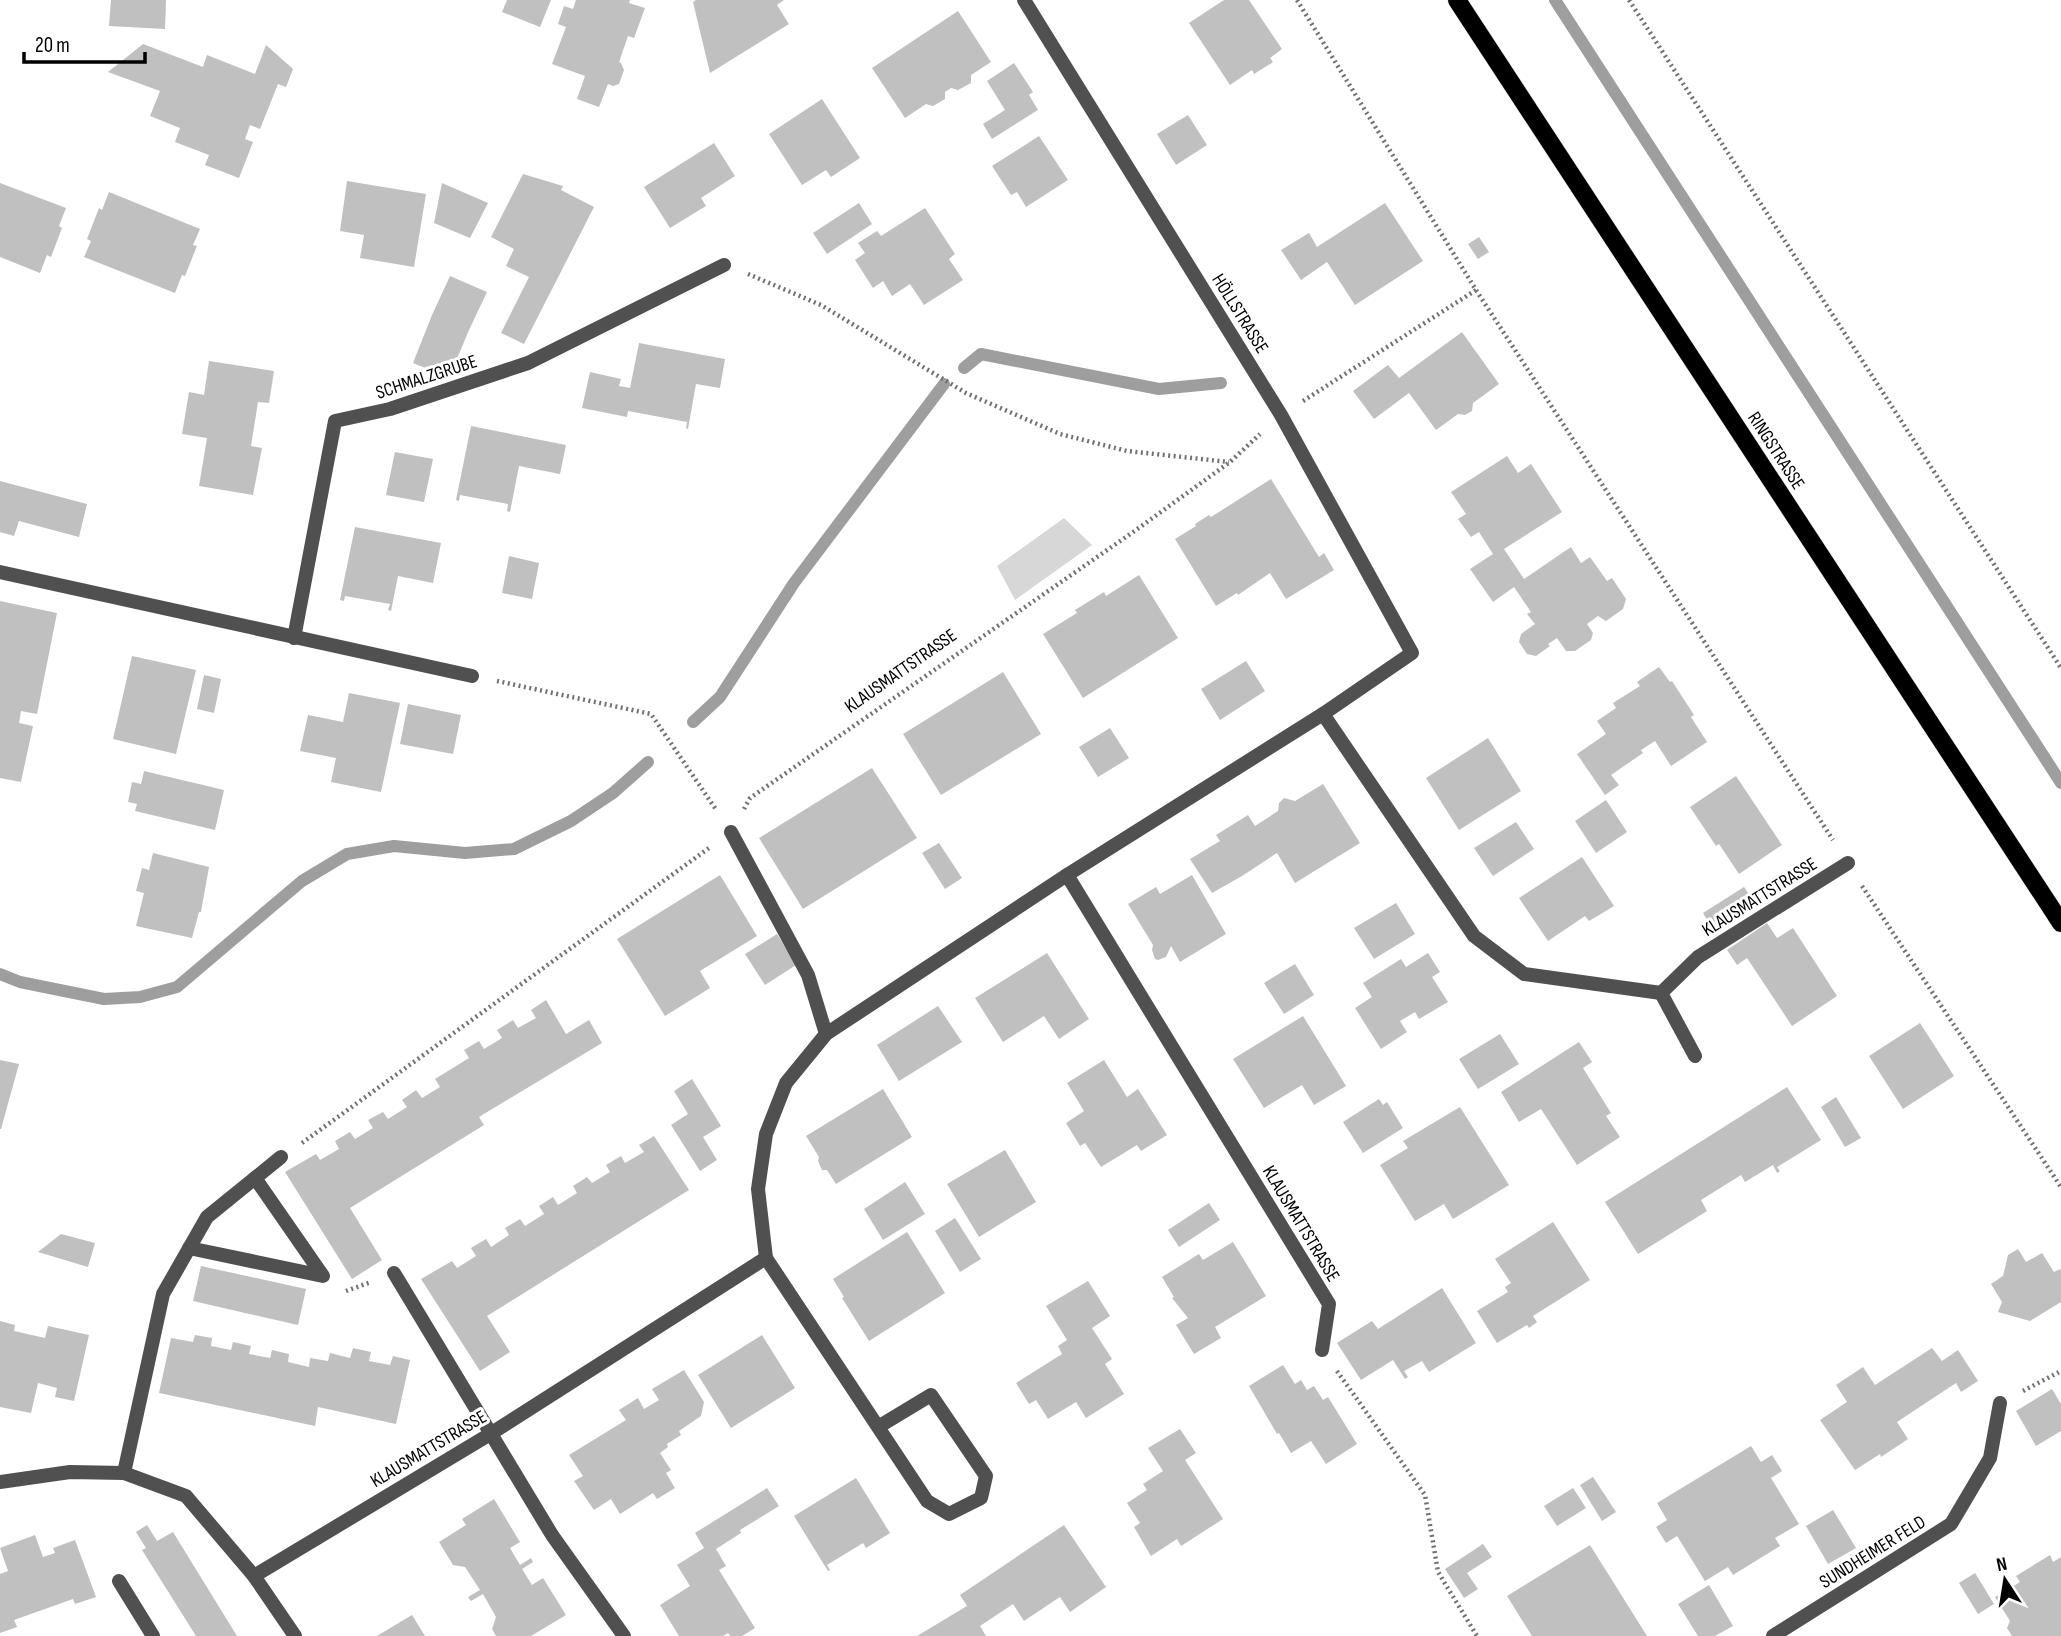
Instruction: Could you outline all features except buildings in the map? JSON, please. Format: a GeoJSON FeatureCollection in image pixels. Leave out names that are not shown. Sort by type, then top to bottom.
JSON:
{"type":"FeatureCollection","features":[{"type":"Feature","properties":{"kind":"main road","name":"RINGSTRASSE"},"geometry":{"type":"LineString","coordinates":[[1457,0],[2061,923]]}},
{"type":"Feature","properties":{"kind":"street","name":"HÖLLSTRASSE"},"geometry":{"type":"LineString","coordinates":[[1024,0],[1281,415],[1412,653],[1323,714]]}},
{"type":"Feature","properties":{"kind":"street","name":"SCHMALZGRUBE"},"geometry":{"type":"LineString","coordinates":[[294,638],[335,421],[390,409],[528,363],[724,265]]}},
{"type":"Feature","properties":{"kind":"street"},"geometry":{"type":"LineString","coordinates":[[0,572],[472,676]]}},
{"type":"Feature","properties":{"kind":"street"},"geometry":{"type":"LineString","coordinates":[[877,1427],[931,1395],[986,1476],[981,1498],[949,1514],[927,1501],[877,1427],[766,1258],[758,1189],[766,1134],[786,1083],[826,1034],[1067,875],[1323,714],[1474,936],[1524,974],[1661,993],[1695,1056]]}},
{"type":"Feature","properties":{"kind":"street"},"geometry":{"type":"LineString","coordinates":[[731,832],[808,975],[826,1034]]}},
{"type":"Feature","properties":{"kind":"street","name":"KLAUSMATTSTRASSE"},"geometry":{"type":"LineString","coordinates":[[1661,993],[1698,957],[1847,863]]}},
{"type":"Feature","properties":{"kind":"street","name":"KLAUSMATTSTRASSE"},"geometry":{"type":"LineString","coordinates":[[1067,875],[1329,1304],[1322,1350]]}},
{"type":"Feature","properties":{"kind":"street"},"geometry":{"type":"LineString","coordinates":[[124,1473],[163,1294],[207,1217],[281,1157]]}},
{"type":"Feature","properties":{"kind":"street"},"geometry":{"type":"LineString","coordinates":[[255,1178],[323,1276]]}},
{"type":"Feature","properties":{"kind":"street"},"geometry":{"type":"LineString","coordinates":[[189,1248],[323,1276]]}},
{"type":"Feature","properties":{"kind":"street","name":"KLAUSMATTSTRASSE"},"geometry":{"type":"LineString","coordinates":[[254,1576],[491,1433],[766,1258]]}},
{"type":"Feature","properties":{"kind":"street"},"geometry":{"type":"LineString","coordinates":[[394,1273],[552,1535],[624,1636]]}},
{"type":"Feature","properties":{"kind":"street","name":"SUNDHEIMER FELD"},"geometry":{"type":"LineString","coordinates":[[1773,1636],[1951,1524],[1990,1458],[2000,1403]]}},
{"type":"Feature","properties":{"kind":"street"},"geometry":{"type":"LineString","coordinates":[[0,1482],[70,1472],[124,1473],[187,1496],[254,1576],[295,1636]]}},
{"type":"Feature","properties":{"kind":"street"},"geometry":{"type":"LineString","coordinates":[[120,1581],[153,1636]]}},
{"type":"Feature","properties":{"kind":"path"},"geometry":{"type":"LineString","coordinates":[[1297,0],[1476,290],[1847,863],[2061,1187]]}},
{"type":"Feature","properties":{"kind":"path"},"geometry":{"type":"LineString","coordinates":[[1629,0],[2061,668]]}},
{"type":"Feature","properties":{"kind":"path"},"geometry":{"type":"LineString","coordinates":[[724,265],[821,304],[966,393],[1060,434],[1127,451],[1230,462]]}},
{"type":"Feature","properties":{"kind":"path","name":"KLAUSMATTSTRASSE"},"geometry":{"type":"LineString","coordinates":[[731,832],[750,798],[1230,462],[1281,415],[1476,290]]}},
{"type":"Feature","properties":{"kind":"path"},"geometry":{"type":"LineString","coordinates":[[281,1157],[731,832],[651,714],[472,676]]}},
{"type":"Feature","properties":{"kind":"path"},"geometry":{"type":"LineString","coordinates":[[323,1276],[345,1291],[394,1273]]}},
{"type":"Feature","properties":{"kind":"path"},"geometry":{"type":"LineString","coordinates":[[1322,1350],[1425,1495],[1438,1572],[1477,1636]]}},
{"type":"Feature","properties":{"kind":"path"},"geometry":{"type":"LineString","coordinates":[[2000,1403],[2061,1371]]}},
{"type":"Feature","properties":{"kind":"shaded area"},"geometry":{"type":"Polygon","coordinates":[[[1064,518],[1092,545],[1015,600],[997,566],[1064,518]]]}},
{"type":"Feature","properties":{"kind":"waterway"},"geometry":{"type":"LineString","coordinates":[[1555,0],[2061,783]]}},
{"type":"Feature","properties":{"kind":"waterway"},"geometry":{"type":"LineString","coordinates":[[964,368],[981,354],[1159,389],[1221,383]]}},
{"type":"Feature","properties":{"kind":"waterway"},"geometry":{"type":"LineString","coordinates":[[693,722],[720,697],[794,583],[944,384]]}},
{"type":"Feature","properties":{"kind":"waterway"},"geometry":{"type":"LineString","coordinates":[[0,974],[20,982],[104,999],[140,997],[177,987],[302,881],[347,854],[394,846],[465,853],[514,849],[571,821],[613,793],[648,762]]}}]}
